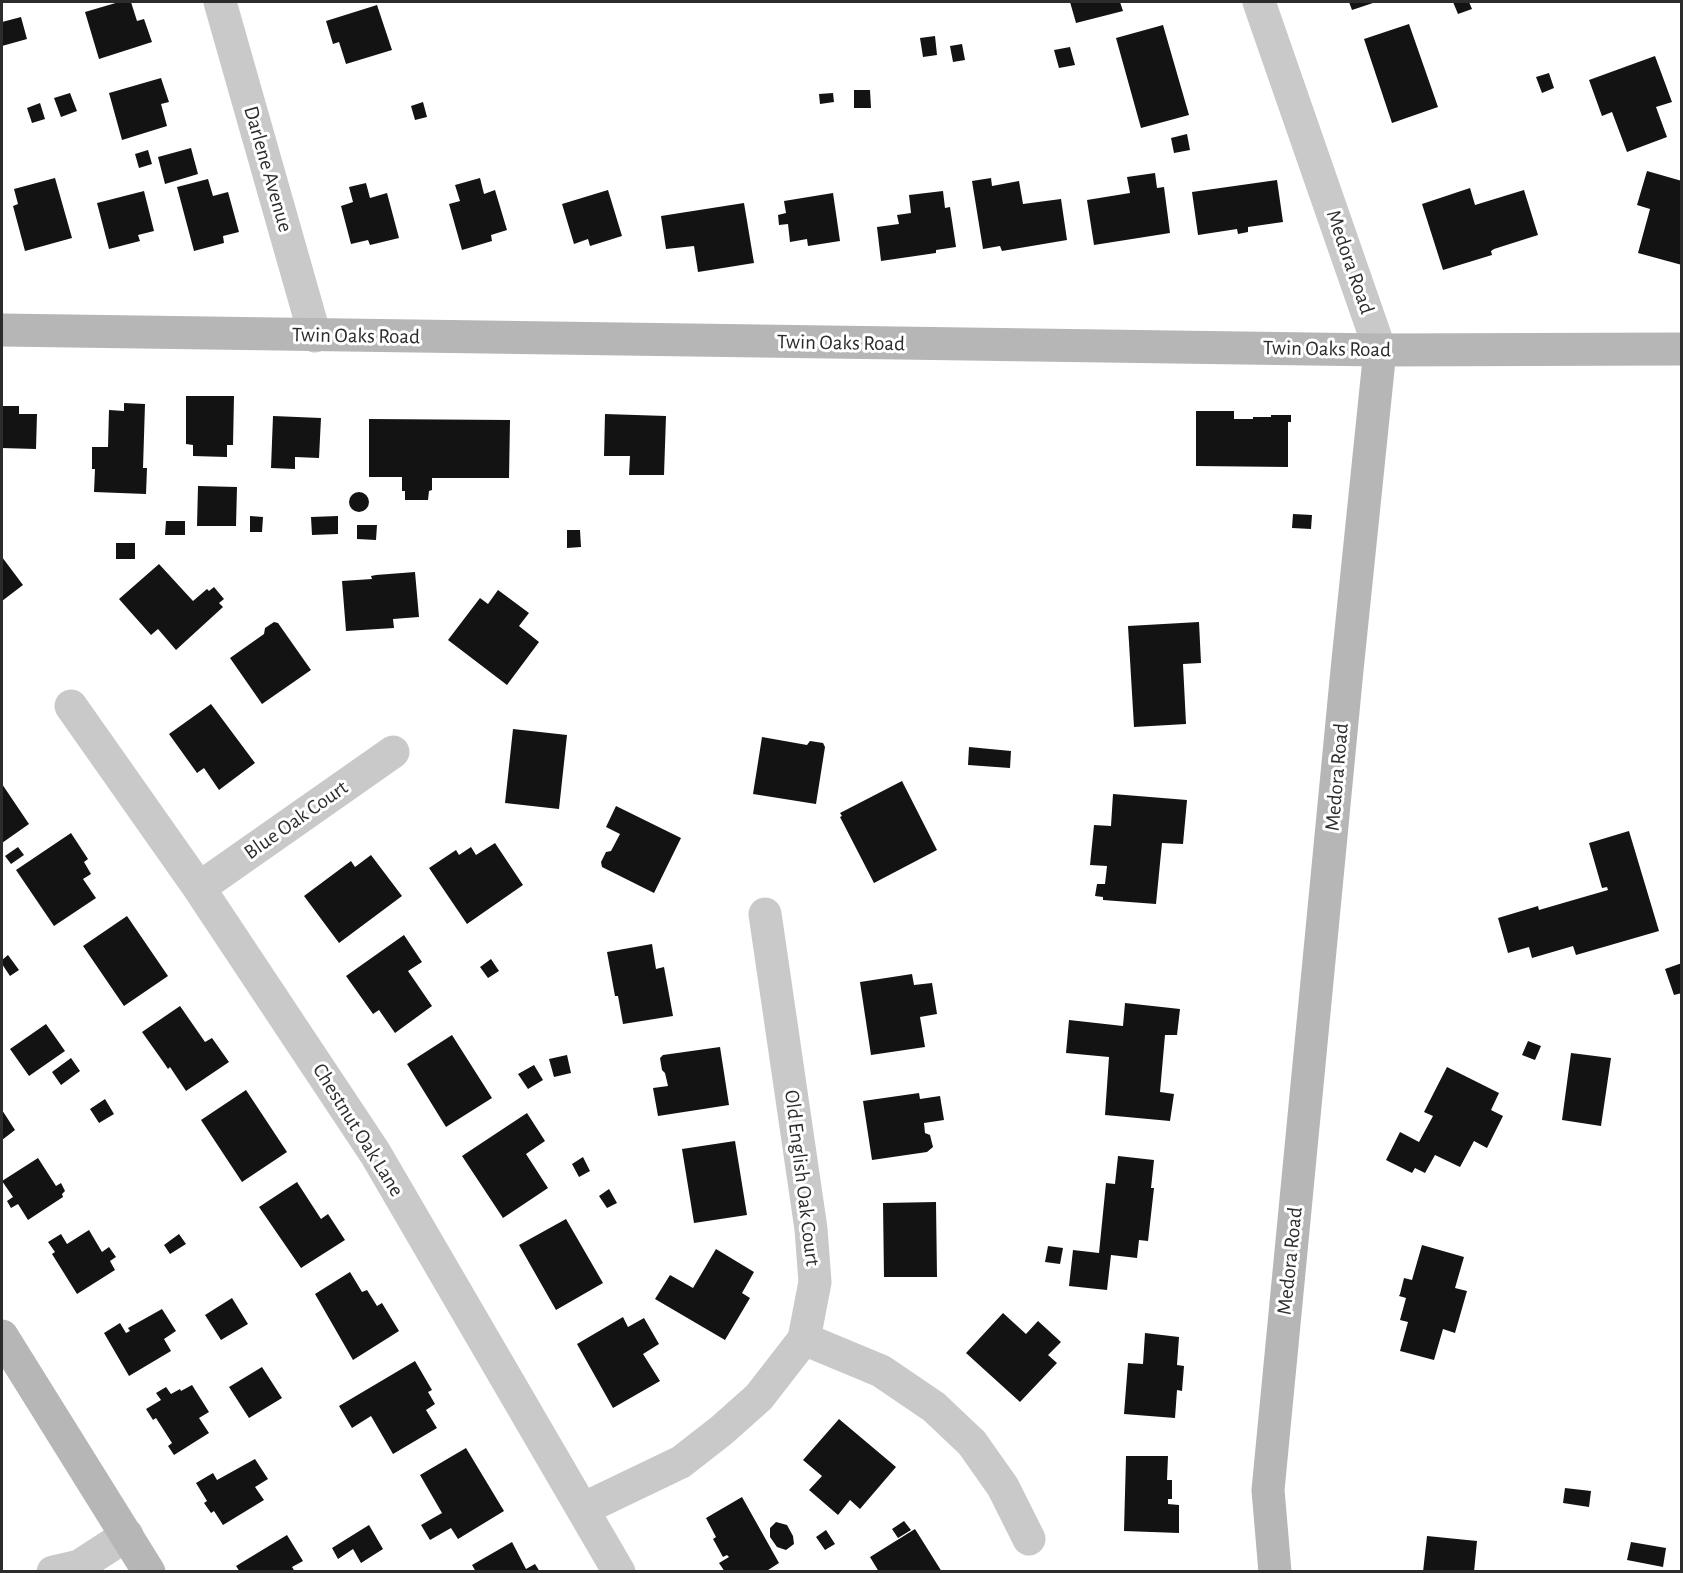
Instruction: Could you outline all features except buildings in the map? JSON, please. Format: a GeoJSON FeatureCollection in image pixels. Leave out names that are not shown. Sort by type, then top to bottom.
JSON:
{"type":"FeatureCollection","features":[{"type":"Feature","properties":{"kind":"street","name":"Darlene Avenue"},"geometry":{"type":"LineString","coordinates":[[220,2],[315,336]]}},
{"type":"Feature","properties":{"kind":"street","name":"Medora Road"},"geometry":{"type":"LineString","coordinates":[[1259,2],[1380,350],[1268,1490],[1275,1572]]}},
{"type":"Feature","properties":{"kind":"street","name":"Twin Oaks Road"},"geometry":{"type":"LineString","coordinates":[[2,330],[1380,350],[1682,349]]}},
{"type":"Feature","properties":{"kind":"street","name":"Chestnut Oak Lane"},"geometry":{"type":"LineString","coordinates":[[71,706],[199,888],[375,1153],[619,1572]]}},
{"type":"Feature","properties":{"kind":"street","name":"Blue Oak Court"},"geometry":{"type":"LineString","coordinates":[[199,888],[393,752]]}},
{"type":"Feature","properties":{"kind":"street","name":"Old English Oak Court"},"geometry":{"type":"LineString","coordinates":[[584,1509],[681,1462],[722,1430],[759,1396],[804,1340],[814,1282],[811,1229],[765,914]]}},
{"type":"Feature","properties":{"kind":"street"},"geometry":{"type":"LineString","coordinates":[[2,1335],[149,1572]]}},
{"type":"Feature","properties":{"kind":"street"},"geometry":{"type":"LineString","coordinates":[[804,1340],[881,1371],[934,1407],[972,1443],[1003,1487],[1029,1539]]}},
{"type":"Feature","properties":{"kind":"street"},"geometry":{"type":"LineString","coordinates":[[53,1572],[79,1566],[127,1535]]}}]}
